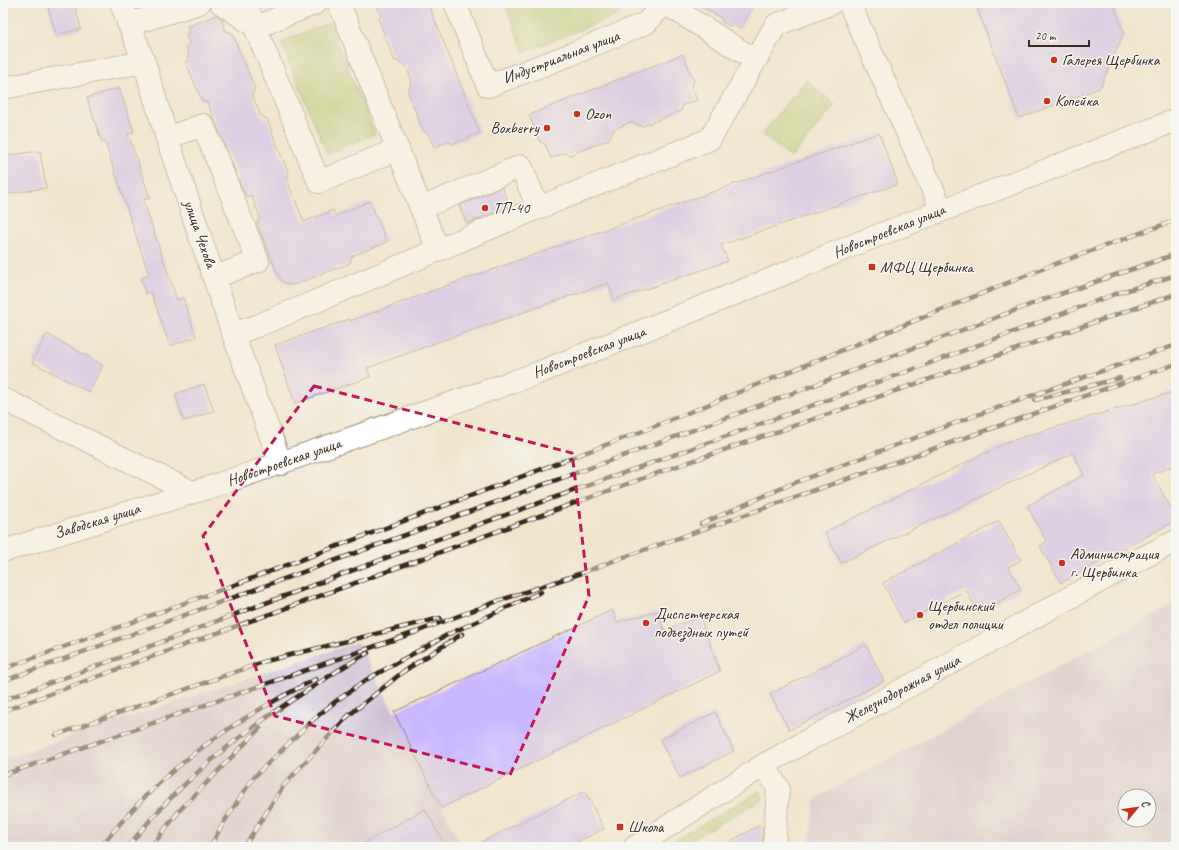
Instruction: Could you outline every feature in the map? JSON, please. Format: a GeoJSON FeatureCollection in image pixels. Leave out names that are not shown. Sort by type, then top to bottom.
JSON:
{"type":"FeatureCollection","features":[{"type":"Feature","properties":{"kind":"street","name":"улица Чехова"},"geometry":{"type":"LineString","coordinates":[[121,3],[144,62],[167,138],[233,334],[281,464]]}},
{"type":"Feature","properties":{"kind":"street"},"geometry":{"type":"LineString","coordinates":[[128,23],[147,19],[199,3]]}},
{"type":"Feature","properties":{"kind":"street"},"geometry":{"type":"LineString","coordinates":[[221,3],[256,27]]}},
{"type":"Feature","properties":{"kind":"street"},"geometry":{"type":"LineString","coordinates":[[245,3],[319,182],[398,149]]}},
{"type":"Feature","properties":{"kind":"street"},"geometry":{"type":"LineString","coordinates":[[256,27],[316,3]]}},
{"type":"Feature","properties":{"kind":"street"},"geometry":{"type":"LineString","coordinates":[[339,3],[438,250]]}},
{"type":"Feature","properties":{"kind":"street","name":"Индустриальная улица"},"geometry":{"type":"LineString","coordinates":[[455,3],[488,86],[569,56],[646,23],[665,3]]}},
{"type":"Feature","properties":{"kind":"street"},"geometry":{"type":"LineString","coordinates":[[665,3],[755,60]]}},
{"type":"Feature","properties":{"kind":"street"},"geometry":{"type":"LineString","coordinates":[[233,334],[256,326],[538,208],[710,139],[776,26],[832,3]]}},
{"type":"Feature","properties":{"kind":"street"},"geometry":{"type":"LineString","coordinates":[[849,3],[942,210]]}},
{"type":"Feature","properties":{"kind":"street"},"geometry":{"type":"LineString","coordinates":[[3,88],[144,62]]}},
{"type":"Feature","properties":{"kind":"street","name":"Новостроевская улица"},"geometry":{"type":"LineString","coordinates":[[192,492],[281,464],[538,373],[942,210],[1176,120]]}},
{"type":"Feature","properties":{"kind":"street"},"geometry":{"type":"LineString","coordinates":[[167,138],[203,126],[258,261],[215,278]]}},
{"type":"Feature","properties":{"kind":"street"},"geometry":{"type":"LineString","coordinates":[[421,208],[521,166],[538,208]]}},
{"type":"Feature","properties":{"kind":"street"},"geometry":{"type":"LineString","coordinates":[[3,399],[192,492]]}},
{"type":"Feature","properties":{"kind":"street","name":"Заводская улица"},"geometry":{"type":"LineString","coordinates":[[3,550],[192,492]]}},
{"type":"Feature","properties":{"kind":"street","name":"Железнодорожная улица"},"geometry":{"type":"LineString","coordinates":[[635,847],[764,765],[1140,559],[1176,541]]}},
{"type":"Feature","properties":{"kind":"street"},"geometry":{"type":"LineString","coordinates":[[764,765],[778,788],[774,847]]}},
{"type":"Feature","properties":{"kind":"highlighted area"},"geometry":{"type":"Polygon","coordinates":[[[314,386],[572,453],[589,596],[510,775],[275,716],[203,536],[314,386]]]}},
{"type":"Feature","properties":{"kind":"shaded area"},"geometry":{"type":"Polygon","coordinates":[[[1176,603],[1176,847],[809,847],[815,799],[1176,603]]]}},
{"type":"Feature","properties":{"kind":"shaded area"},"geometry":{"type":"Polygon","coordinates":[[[358,642],[462,847],[3,847],[3,759],[358,642]]]}},
{"type":"Feature","properties":{"kind":"green space"},"geometry":{"type":"Polygon","coordinates":[[[616,3],[620,14],[524,52],[505,4],[616,3]]]}},
{"type":"Feature","properties":{"kind":"green space"},"geometry":{"type":"Polygon","coordinates":[[[329,23],[375,134],[327,154],[281,42],[329,23]]]}},
{"type":"Feature","properties":{"kind":"green space"},"geometry":{"type":"Polygon","coordinates":[[[806,80],[835,105],[791,158],[762,134],[806,80]]]}},
{"type":"Feature","properties":{"kind":"green space"},"geometry":{"type":"Polygon","coordinates":[[[760,791],[763,799],[678,847],[663,847],[760,791]]]}},
{"type":"Feature","properties":{"kind":"building"},"geometry":{"type":"Polygon","coordinates":[[[47,3],[74,3],[81,29],[56,35],[47,3]]]}},
{"type":"Feature","properties":{"kind":"building"},"geometry":{"type":"Polygon","coordinates":[[[376,3],[428,3],[480,133],[453,144],[448,142],[434,147],[428,134],[423,131],[408,92],[412,81],[405,64],[394,60],[379,20],[381,15],[376,3]]]}},
{"type":"Feature","properties":{"kind":"building"},"geometry":{"type":"Polygon","coordinates":[[[696,3],[755,3],[740,29],[722,22],[721,18],[696,3]]]}},
{"type":"Feature","properties":{"kind":"building","name":"Галерея Щербинка"},"geometry":{"type":"Polygon","coordinates":[[[975,3],[1113,3],[1124,33],[1100,88],[1019,118],[975,3]]]}},
{"type":"Feature","properties":{"kind":"building"},"geometry":{"type":"Polygon","coordinates":[[[217,15],[222,20],[226,31],[232,33],[255,89],[252,95],[261,116],[267,119],[289,175],[287,180],[304,222],[333,210],[336,216],[370,201],[387,242],[352,256],[350,263],[296,284],[290,285],[283,282],[279,277],[257,224],[260,217],[251,195],[247,197],[242,188],[208,103],[202,101],[186,62],[189,55],[186,47],[190,45],[186,35],[189,33],[187,27],[217,15]]]}},
{"type":"Feature","properties":{"kind":"building"},"geometry":{"type":"Polygon","coordinates":[[[683,54],[694,81],[691,86],[697,100],[683,105],[681,111],[642,126],[631,122],[614,129],[609,139],[570,155],[565,153],[551,158],[545,144],[540,142],[529,115],[683,54]]]}},
{"type":"Feature","properties":{"kind":"building"},"geometry":{"type":"Polygon","coordinates":[[[119,88],[134,132],[128,134],[150,198],[143,200],[177,300],[183,298],[196,337],[170,346],[151,292],[146,294],[141,278],[149,275],[105,142],[102,143],[87,98],[119,88]]]}},
{"type":"Feature","properties":{"kind":"building"},"geometry":{"type":"Polygon","coordinates":[[[879,133],[898,184],[721,245],[728,261],[614,300],[608,283],[367,368],[370,377],[295,403],[275,345],[350,319],[350,321],[879,133]]]}},
{"type":"Feature","properties":{"kind":"building"},"geometry":{"type":"Polygon","coordinates":[[[40,151],[46,188],[7,194],[3,170],[3,156],[40,151]]]}},
{"type":"Feature","properties":{"kind":"building","name":"ТП-40"},"geometry":{"type":"Polygon","coordinates":[[[502,187],[510,206],[467,224],[459,206],[502,187]]]}},
{"type":"Feature","properties":{"kind":"building"},"geometry":{"type":"Polygon","coordinates":[[[47,334],[103,365],[89,392],[32,362],[47,334]]]}},
{"type":"Feature","properties":{"kind":"building"},"geometry":{"type":"Polygon","coordinates":[[[204,384],[214,411],[184,421],[175,394],[204,384]]]}},
{"type":"Feature","properties":{"kind":"building"},"geometry":{"type":"Polygon","coordinates":[[[1176,391],[1176,465],[1152,474],[1176,517],[1176,520],[1061,583],[1040,546],[1047,542],[1027,506],[1084,475],[1073,453],[841,563],[825,532],[1010,441],[1176,391]]]}},
{"type":"Feature","properties":{"kind":"building"},"geometry":{"type":"Polygon","coordinates":[[[999,521],[1021,560],[1008,567],[1021,589],[979,613],[966,590],[904,623],[883,583],[999,521]]]}},
{"type":"Feature","properties":{"kind":"building"},"geometry":{"type":"Polygon","coordinates":[[[612,610],[617,622],[658,611],[664,630],[700,617],[720,671],[441,808],[394,712],[612,610]]]}},
{"type":"Feature","properties":{"kind":"building"},"geometry":{"type":"Polygon","coordinates":[[[866,645],[884,681],[789,730],[770,694],[866,645]]]}},
{"type":"Feature","properties":{"kind":"building"},"geometry":{"type":"Polygon","coordinates":[[[715,712],[734,751],[680,778],[660,740],[715,712]]]}},
{"type":"Feature","properties":{"kind":"building"},"geometry":{"type":"Polygon","coordinates":[[[585,791],[604,829],[566,847],[471,847],[585,791]]]}},
{"type":"Feature","properties":{"kind":"building"},"geometry":{"type":"Polygon","coordinates":[[[425,809],[446,847],[357,847],[425,809]]]}},
{"type":"Feature","properties":{"kind":"building"},"geometry":{"type":"Polygon","coordinates":[[[760,825],[763,830],[762,847],[720,847],[760,825]]]}},
{"type":"Feature","properties":{"kind":"railway"},"geometry":{"type":"LineString","coordinates":[[3,669],[226,588],[648,429],[1047,267],[1176,220]]}},
{"type":"Feature","properties":{"kind":"railway"},"geometry":{"type":"LineString","coordinates":[[3,681],[653,445],[1040,301],[1176,254]]}},
{"type":"Feature","properties":{"kind":"railway"},"geometry":{"type":"LineString","coordinates":[[3,700],[402,552],[906,372],[1115,294],[1176,275]]}},
{"type":"Feature","properties":{"kind":"railway"},"geometry":{"type":"LineString","coordinates":[[3,711],[663,471],[1176,294]]}},
{"type":"Feature","properties":{"kind":"railway"},"geometry":{"type":"LineString","coordinates":[[701,524],[789,485],[974,416],[1176,345]]}},
{"type":"Feature","properties":{"kind":"railway"},"geometry":{"type":"LineString","coordinates":[[3,775],[416,632],[498,601],[579,574],[1176,364]]}},
{"type":"Feature","properties":{"kind":"railway"},"geometry":{"type":"LineString","coordinates":[[1035,400],[1120,378]]}},
{"type":"Feature","properties":{"kind":"railway"},"geometry":{"type":"LineString","coordinates":[[210,847],[224,822],[253,778],[315,718],[336,701],[366,680],[449,634],[541,592]]}},
{"type":"Feature","properties":{"kind":"railway"},"geometry":{"type":"LineString","coordinates":[[56,735],[266,661],[440,618]]}},
{"type":"Feature","properties":{"kind":"railway"},"geometry":{"type":"LineString","coordinates":[[244,847],[284,785],[348,716],[404,671],[462,634]]}},
{"type":"Feature","properties":{"kind":"railway"},"geometry":{"type":"LineString","coordinates":[[128,847],[147,823],[212,759],[260,722],[285,705],[346,665],[368,653]]}},
{"type":"Feature","properties":{"kind":"railway"},"geometry":{"type":"LineString","coordinates":[[101,847],[123,820],[147,795],[198,750],[255,712],[316,679]]}},
{"type":"Feature","properties":{"kind":"railway"},"geometry":{"type":"LineString","coordinates":[[151,847],[179,811],[260,728]]}},
{"type":"Feature","properties":{"kind":"place","name":"Галерея Щербинка"},"geometry":{"type":"Point","coordinates":[1054,60]}},
{"type":"Feature","properties":{"kind":"place","name":"Копейка"},"geometry":{"type":"Point","coordinates":[1047,101]}},
{"type":"Feature","properties":{"kind":"place","name":"Ozon"},"geometry":{"type":"Point","coordinates":[577,114]}},
{"type":"Feature","properties":{"kind":"place","name":"Boxberry"},"geometry":{"type":"Point","coordinates":[547,128]}},
{"type":"Feature","properties":{"kind":"place","name":"ТП-40"},"geometry":{"type":"Point","coordinates":[485,208]}},
{"type":"Feature","properties":{"kind":"place","name":"МФЦ Щербинка"},"geometry":{"type":"Point","coordinates":[872,267]}},
{"type":"Feature","properties":{"kind":"place","name":"Администрация г. Щербинка"},"geometry":{"type":"Point","coordinates":[1062,563]}},
{"type":"Feature","properties":{"kind":"place","name":"Щербинский отдел полиции"},"geometry":{"type":"Point","coordinates":[920,615]}},
{"type":"Feature","properties":{"kind":"place","name":"Диспетчерская подъездных путей"},"geometry":{"type":"Point","coordinates":[646,623]}},
{"type":"Feature","properties":{"kind":"place","name":"Школа"},"geometry":{"type":"Point","coordinates":[620,827]}}]}
